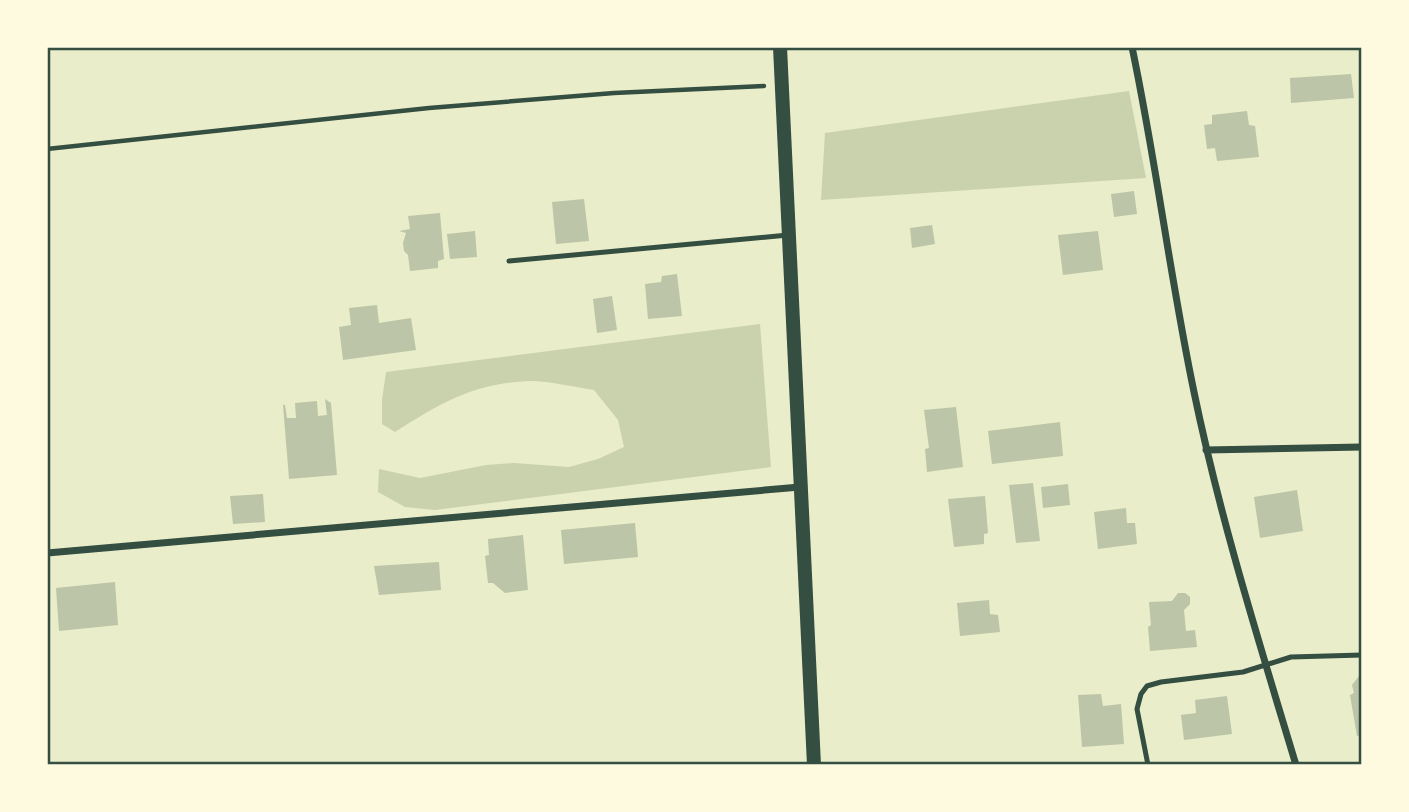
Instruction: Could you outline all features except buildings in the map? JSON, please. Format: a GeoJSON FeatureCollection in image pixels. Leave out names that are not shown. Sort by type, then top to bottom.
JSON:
{"type":"FeatureCollection","features":[{"type":"Feature","properties":{"kind":"main road"},"geometry":{"type":"LineString","coordinates":[[780,47],[814,765]]}},
{"type":"Feature","properties":{"kind":"street"},"geometry":{"type":"LineString","coordinates":[[1132,47],[1206,450],[1296,765]]}},
{"type":"Feature","properties":{"kind":"street"},"geometry":{"type":"LineString","coordinates":[[1206,450],[1362,447]]}},
{"type":"Feature","properties":{"kind":"street"},"geometry":{"type":"LineString","coordinates":[[47,553],[800,486]]}},
{"type":"Feature","properties":{"kind":"lane"},"geometry":{"type":"LineString","coordinates":[[509,261],[788,235]]}},
{"type":"Feature","properties":{"kind":"lane"},"geometry":{"type":"LineString","coordinates":[[1148,765],[1137,709],[1141,694],[1147,686],[1243,673],[1291,657],[1362,655]]}},
{"type":"Feature","properties":{"kind":"path"},"geometry":{"type":"LineString","coordinates":[[47,149],[429,108],[614,93],[782,86]]}},
{"type":"Feature","properties":{"kind":"green space"},"geometry":{"type":"Polygon","coordinates":[[[1129,91],[1146,178],[821,200],[825,133],[1129,91]]]}},
{"type":"Feature","properties":{"kind":"green space"},"geometry":{"type":"Polygon","coordinates":[[[760,324],[771,467],[435,510],[405,507],[378,492],[379,469],[420,478],[486,465],[514,463],[569,467],[598,459],[624,447],[618,420],[594,390],[538,381],[475,390],[443,404],[395,432],[382,424],[386,372],[760,324]]]}}]}
